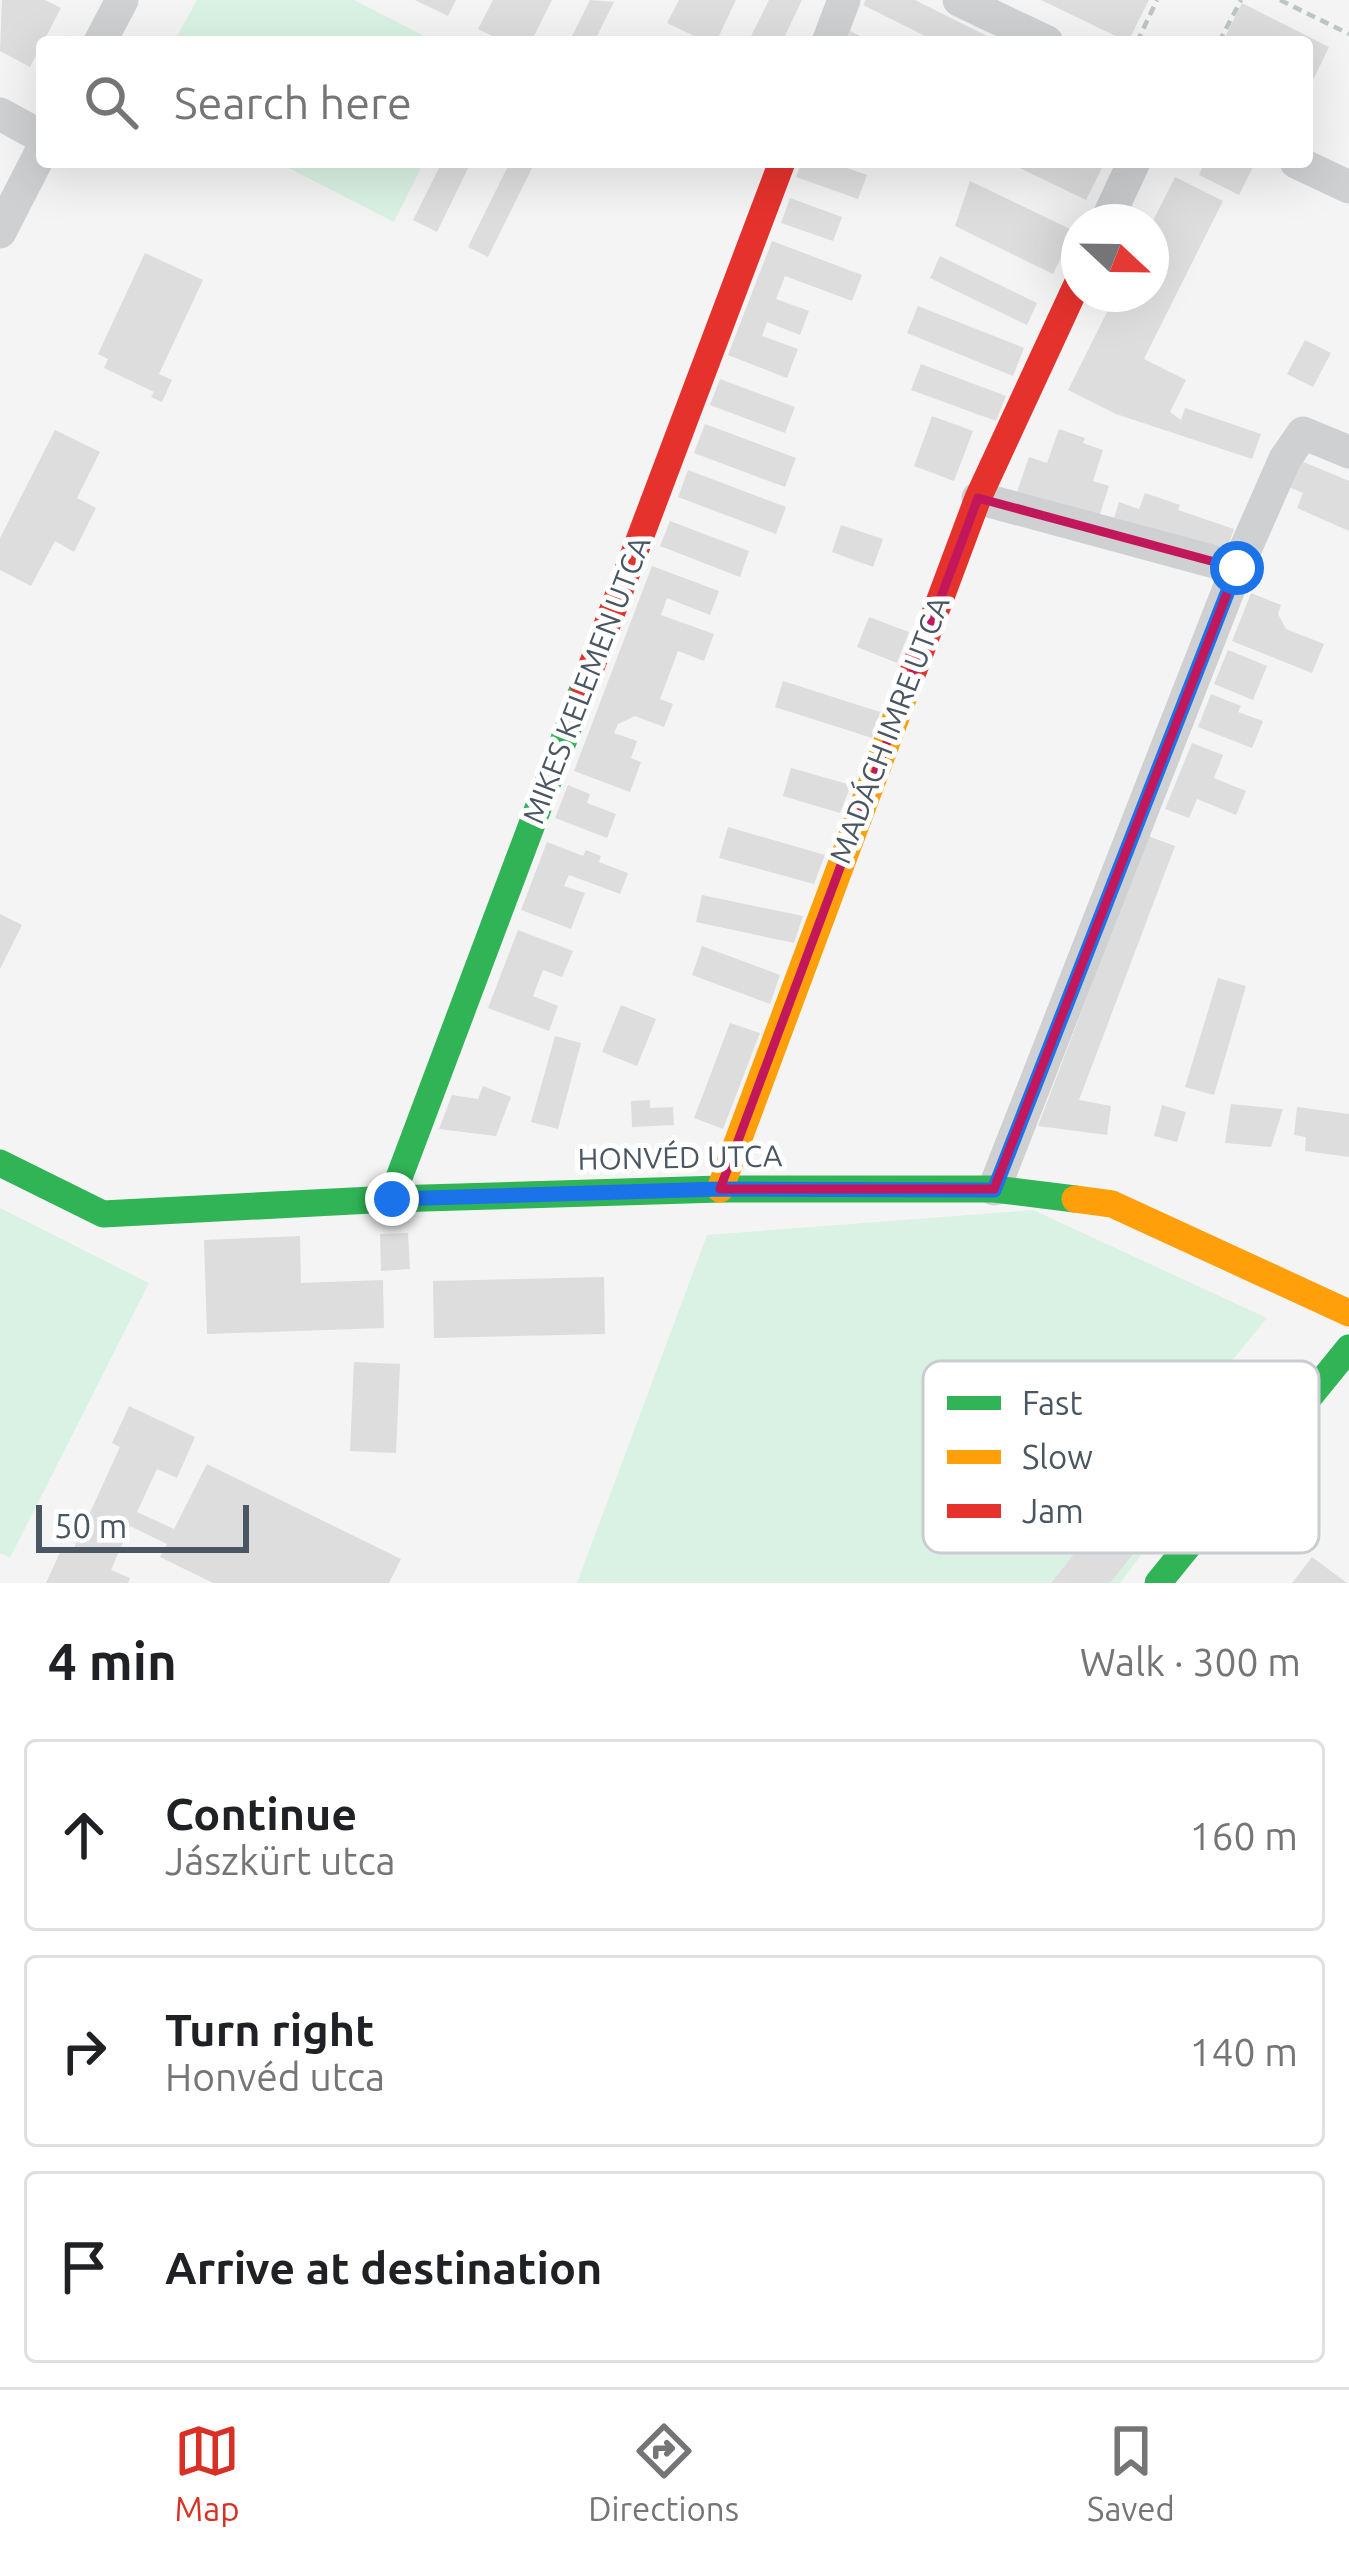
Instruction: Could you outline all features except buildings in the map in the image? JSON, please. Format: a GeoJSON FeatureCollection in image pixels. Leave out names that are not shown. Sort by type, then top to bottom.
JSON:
{"type":"FeatureCollection","features":[{"type":"Feature","properties":{"kind":"street"},"geometry":{"type":"LineString","coordinates":[[103,36],[122,0]]}},
{"type":"Feature","properties":{"kind":"street"},"geometry":{"type":"LineString","coordinates":[[830,36],[844,0]]}},
{"type":"Feature","properties":{"kind":"street"},"geometry":{"type":"LineString","coordinates":[[958,0],[1035,36]]}},
{"type":"Feature","properties":{"kind":"street"},"geometry":{"type":"LineString","coordinates":[[0,114],[36,134]]}},
{"type":"Feature","properties":{"kind":"street"},"geometry":{"type":"LineString","coordinates":[[0,232],[36,162]]}},
{"type":"Feature","properties":{"kind":"street","name":"MIKES KELEMEN UTCA"},"geometry":{"type":"LineString","coordinates":[[392,1199],[780,168]]}},
{"type":"Feature","properties":{"kind":"street"},"geometry":{"type":"LineString","coordinates":[[1114,204],[1131,168]]}},
{"type":"Feature","properties":{"kind":"street"},"geometry":{"type":"LineString","coordinates":[[1309,168],[1349,187]]}},
{"type":"Feature","properties":{"kind":"street","name":"MADÁCH IMRE UTCA"},"geometry":{"type":"LineString","coordinates":[[720,1189],[978,498],[1064,312]]}},
{"type":"Feature","properties":{"kind":"street"},"geometry":{"type":"LineString","coordinates":[[994,1190],[1237,568],[1286,459],[1303,433],[1349,452]]}},
{"type":"Feature","properties":{"kind":"street"},"geometry":{"type":"LineString","coordinates":[[978,498],[1237,568]]}},
{"type":"Feature","properties":{"kind":"street","name":"HONVÉD UTCA"},"geometry":{"type":"LineString","coordinates":[[0,1163],[103,1214],[720,1189],[994,1190],[1112,1204],[1349,1312]]}},
{"type":"Feature","properties":{"kind":"street"},"geometry":{"type":"LineString","coordinates":[[1319,1385],[1349,1348]]}},
{"type":"Feature","properties":{"kind":"street"},"geometry":{"type":"LineString","coordinates":[[1158,1583],[1182,1553]]}},
{"type":"Feature","properties":{"kind":"path"},"geometry":{"type":"LineString","coordinates":[[1140,36],[1156,0]]}},
{"type":"Feature","properties":{"kind":"path"},"geometry":{"type":"LineString","coordinates":[[1222,36],[1240,0]]}},
{"type":"Feature","properties":{"kind":"path"},"geometry":{"type":"LineString","coordinates":[[1280,0],[1349,34]]}},
{"type":"Feature","properties":{"kind":"highlighted area"},"geometry":{"type":"Polygon","coordinates":[[[978,498],[1237,568],[994,1189],[720,1189],[864,796],[978,498]]]}},
{"type":"Feature","properties":{"kind":"green space"},"geometry":{"type":"Polygon","coordinates":[[[197,0],[354,0],[424,36],[177,36],[197,0]]]}},
{"type":"Feature","properties":{"kind":"green space"},"geometry":{"type":"Polygon","coordinates":[[[289,168],[421,168],[394,222],[289,168]]]}},
{"type":"Feature","properties":{"kind":"green space"},"geometry":{"type":"Polygon","coordinates":[[[0,1208],[149,1283],[10,1558],[0,1553],[0,1208]]]}},
{"type":"Feature","properties":{"kind":"green space"},"geometry":{"type":"Polygon","coordinates":[[[1033,1210],[1267,1318],[1232,1361],[923,1361],[923,1553],[1143,1553],[1120,1583],[577,1583],[707,1235],[1033,1210]]]}},
{"type":"Feature","properties":{"kind":"traffic: fast"},"geometry":{"type":"LineString","coordinates":[[391,1199],[584,686]]}},
{"type":"Feature","properties":{"kind":"traffic: fast"},"geometry":{"type":"LineString","coordinates":[[0,1163],[103,1214],[720,1189],[994,1189],[1075,1199]]}},
{"type":"Feature","properties":{"kind":"traffic: fast"},"geometry":{"type":"LineString","coordinates":[[1319,1385],[1349,1348]]}},
{"type":"Feature","properties":{"kind":"traffic: fast"},"geometry":{"type":"LineString","coordinates":[[1158,1583],[1182,1553]]}},
{"type":"Feature","properties":{"kind":"traffic: slow"},"geometry":{"type":"LineString","coordinates":[[720,1189],[907,688]]}},
{"type":"Feature","properties":{"kind":"traffic: slow"},"geometry":{"type":"LineString","coordinates":[[1075,1199],[1112,1204],[1349,1313]]}},
{"type":"Feature","properties":{"kind":"traffic: jam"},"geometry":{"type":"LineString","coordinates":[[584,686],[780,168]]}},
{"type":"Feature","properties":{"kind":"traffic: jam"},"geometry":{"type":"LineString","coordinates":[[907,688],[978,498],[1064,312]]}},
{"type":"Feature","properties":{"kind":"route"},"geometry":{"type":"LineString","coordinates":[[392,1199],[720,1189],[994,1190],[1237,568]]}}]}
